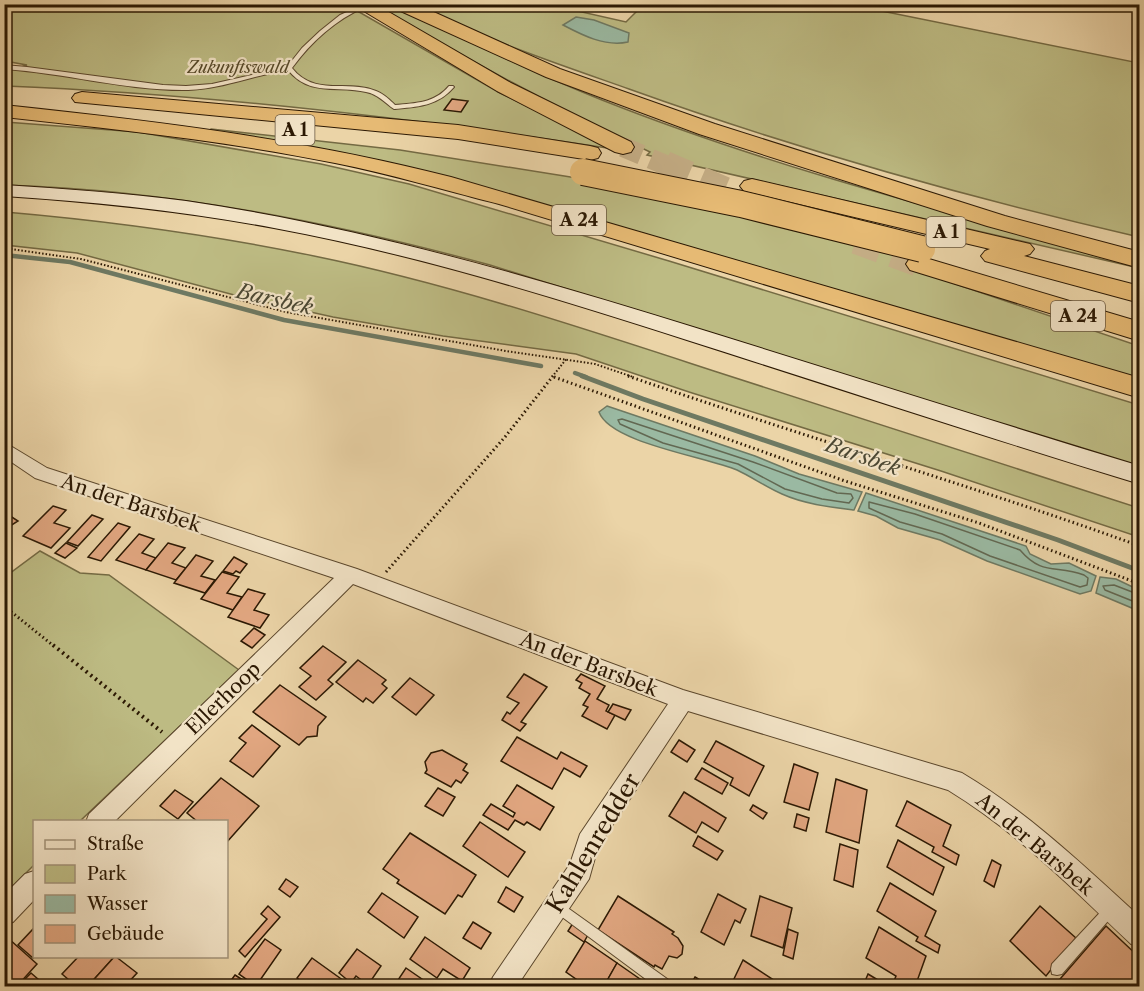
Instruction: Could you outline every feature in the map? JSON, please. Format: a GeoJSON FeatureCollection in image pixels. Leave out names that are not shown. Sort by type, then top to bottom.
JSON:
{"type":"FeatureCollection","features":[{"type":"Feature","properties":{"kind":"highway"},"geometry":{"type":"LineString","coordinates":[[400,4],[486,44],[583,84],[718,133],[996,220],[1140,260]]}},
{"type":"Feature","properties":{"kind":"highway"},"geometry":{"type":"LineString","coordinates":[[362,5],[504,87],[623,147]]}},
{"type":"Feature","properties":{"kind":"highway","name":"A 1"},"geometry":{"type":"LineString","coordinates":[[4,94],[252,112],[389,116],[587,162],[741,204],[920,257],[1140,310]]}},
{"type":"Feature","properties":{"kind":"highway","name":"A 1"},"geometry":{"type":"LineString","coordinates":[[4,111],[157,118],[290,130],[482,154],[587,162],[752,186],[1140,277]]}},
{"type":"Feature","properties":{"kind":"highway","name":"A 24"},"geometry":{"type":"LineString","coordinates":[[4,111],[253,142],[334,156],[419,176],[507,199],[1140,388]]}},
{"type":"Feature","properties":{"kind":"highway","name":"A 1"},"geometry":{"type":"LineString","coordinates":[[587,162],[706,184],[835,214],[1140,296]]}},
{"type":"Feature","properties":{"kind":"highway"},"geometry":{"type":"LineString","coordinates":[[869,181],[1140,244]]}},
{"type":"Feature","properties":{"kind":"highway","name":"A 24"},"geometry":{"type":"LineString","coordinates":[[920,257],[1016,295],[1140,338]]}},
{"type":"Feature","properties":{"kind":"highway"},"geometry":{"type":"LineString","coordinates":[[1016,295],[1140,332]]}},
{"type":"Feature","properties":{"kind":"main road"},"geometry":{"type":"LineString","coordinates":[[4,190],[99,197],[187,207],[321,230],[405,249],[569,295],[1140,475]]}},
{"type":"Feature","properties":{"kind":"street","name":"An der Barsbek"},"geometry":{"type":"LineString","coordinates":[[4,448],[41,473],[350,575],[683,700],[954,782],[987,800],[1048,850],[1140,935]]}},
{"type":"Feature","properties":{"kind":"street","name":"Ellerhoop"},"geometry":{"type":"LineString","coordinates":[[99,820],[350,575]]}},
{"type":"Feature","properties":{"kind":"street","name":"Kahlenredder"},"geometry":{"type":"LineString","coordinates":[[502,987],[580,870],[588,842],[683,700]]}},
{"type":"Feature","properties":{"kind":"street"},"geometry":{"type":"LineString","coordinates":[[4,912],[33,884]]}},
{"type":"Feature","properties":{"kind":"lane"},"geometry":{"type":"LineString","coordinates":[[289,68],[299,53],[346,13],[362,5]]}},
{"type":"Feature","properties":{"kind":"lane"},"geometry":{"type":"LineString","coordinates":[[4,67],[184,88],[221,86],[266,70],[289,68]]}},
{"type":"Feature","properties":{"kind":"lane"},"geometry":{"type":"LineString","coordinates":[[289,68],[296,79],[318,87],[366,90],[383,96],[389,116],[437,100],[451,87]]}},
{"type":"Feature","properties":{"kind":"lane"},"geometry":{"type":"LineString","coordinates":[[556,905],[665,987]]}},
{"type":"Feature","properties":{"kind":"lane"},"geometry":{"type":"LineString","coordinates":[[1057,969],[1111,909]]}},
{"type":"Feature","properties":{"kind":"path"},"geometry":{"type":"LineString","coordinates":[[4,248],[81,259],[286,312],[506,351],[567,358],[594,364],[736,413],[1060,517],[1140,546]]}},
{"type":"Feature","properties":{"kind":"path"},"geometry":{"type":"LineString","coordinates":[[375,584],[554,377],[567,358]]}},
{"type":"Feature","properties":{"kind":"path"},"geometry":{"type":"LineString","coordinates":[[554,377],[845,481],[979,523],[1140,584]]}},
{"type":"Feature","properties":{"kind":"path"},"geometry":{"type":"LineString","coordinates":[[4,606],[176,744]]}},
{"type":"Feature","properties":{"kind":"green space","name":"Zukunftswald"},"geometry":{"type":"Polygon","coordinates":[[[4,5],[347,5],[500,93],[614,149],[462,127],[234,101],[5,86],[5,72],[27,65],[5,61],[4,5]]]}},
{"type":"Feature","properties":{"kind":"green space"},"geometry":{"type":"Polygon","coordinates":[[[374,5],[391,5],[575,89],[734,148],[868,190],[1139,265],[1139,268],[647,155],[650,152],[510,82],[374,5]]]}},
{"type":"Feature","properties":{"kind":"green space"},"geometry":{"type":"Polygon","coordinates":[[[418,5],[551,5],[626,22],[643,5],[852,5],[1139,63],[1139,237],[946,188],[755,132],[522,51],[418,5]]]}},
{"type":"Feature","properties":{"kind":"green space"},"geometry":{"type":"Polygon","coordinates":[[[5,122],[138,132],[321,164],[409,184],[669,261],[1139,405],[1139,468],[490,265],[430,249],[310,222],[189,201],[66,188],[5,185],[5,122]]]}},
{"type":"Feature","properties":{"kind":"green space"},"geometry":{"type":"Polygon","coordinates":[[[211,129],[400,150],[583,179],[924,257],[914,270],[1139,346],[1139,382],[642,233],[210,131],[211,129]]]}},
{"type":"Feature","properties":{"kind":"green space"},"geometry":{"type":"Polygon","coordinates":[[[5,212],[122,224],[199,235],[314,256],[416,280],[517,308],[1139,508],[1139,537],[576,354],[443,336],[333,317],[238,296],[77,253],[5,245],[5,212]]]}},
{"type":"Feature","properties":{"kind":"green space"},"geometry":{"type":"Polygon","coordinates":[[[40,551],[80,573],[109,575],[239,670],[81,820],[33,820],[33,866],[5,894],[5,577],[40,551]]]}},
{"type":"Feature","properties":{"kind":"water"},"geometry":{"type":"Polygon","coordinates":[[[576,17],[594,20],[629,33],[628,42],[602,41],[563,25],[576,17]]]}},
{"type":"Feature","properties":{"kind":"water"},"geometry":{"type":"Polygon","coordinates":[[[607,406],[755,456],[799,474],[862,492],[854,510],[817,505],[790,497],[737,470],[661,448],[621,432],[607,423],[599,412],[607,406]]]}},
{"type":"Feature","properties":{"kind":"water"},"geometry":{"type":"Polygon","coordinates":[[[866,493],[1026,546],[1030,554],[1051,564],[1069,563],[1096,576],[1091,591],[1080,594],[987,561],[940,540],[898,528],[876,516],[858,511],[866,493]]]}},
{"type":"Feature","properties":{"kind":"water"},"geometry":{"type":"Polygon","coordinates":[[[1100,577],[1116,579],[1139,590],[1139,611],[1096,593],[1100,577]]]}},
{"type":"Feature","properties":{"kind":"building"},"geometry":{"type":"Polygon","coordinates":[[[452,99],[468,101],[461,112],[444,110],[452,99]]]}},
{"type":"Feature","properties":{"kind":"building"},"geometry":{"type":"Polygon","coordinates":[[[53,506],[66,510],[54,523],[70,528],[51,548],[23,536],[53,506]]]}},
{"type":"Feature","properties":{"kind":"building"},"geometry":{"type":"Polygon","coordinates":[[[4,512],[18,521],[4,530],[4,512]]]}},
{"type":"Feature","properties":{"kind":"building"},"geometry":{"type":"Polygon","coordinates":[[[92,515],[103,519],[78,546],[67,542],[92,515]]]}},
{"type":"Feature","properties":{"kind":"building"},"geometry":{"type":"Polygon","coordinates":[[[118,523],[130,527],[101,561],[88,557],[118,523]]]}},
{"type":"Feature","properties":{"kind":"building"},"geometry":{"type":"Polygon","coordinates":[[[139,534],[154,539],[142,553],[156,558],[146,570],[116,560],[139,534]]]}},
{"type":"Feature","properties":{"kind":"building"},"geometry":{"type":"Polygon","coordinates":[[[66,543],[77,548],[65,558],[55,553],[66,543]]]}},
{"type":"Feature","properties":{"kind":"building"},"geometry":{"type":"Polygon","coordinates":[[[168,543],[185,548],[172,563],[186,568],[176,580],[146,570],[168,543]]]}},
{"type":"Feature","properties":{"kind":"building"},"geometry":{"type":"Polygon","coordinates":[[[196,555],[213,561],[201,576],[215,580],[205,593],[174,583],[196,555]]]}},
{"type":"Feature","properties":{"kind":"building"},"geometry":{"type":"Polygon","coordinates":[[[234,557],[247,564],[240,573],[236,571],[233,574],[223,571],[234,557]]]}},
{"type":"Feature","properties":{"kind":"building"},"geometry":{"type":"Polygon","coordinates":[[[222,572],[239,577],[227,593],[242,597],[233,610],[201,599],[222,572]]]}},
{"type":"Feature","properties":{"kind":"building"},"geometry":{"type":"Polygon","coordinates":[[[248,589],[265,594],[254,610],[269,615],[260,628],[228,617],[248,589]]]}},
{"type":"Feature","properties":{"kind":"building"},"geometry":{"type":"Polygon","coordinates":[[[254,628],[265,635],[252,648],[241,641],[254,628]]]}},
{"type":"Feature","properties":{"kind":"building"},"geometry":{"type":"Polygon","coordinates":[[[323,646],[346,662],[328,680],[333,684],[316,700],[299,687],[311,676],[300,668],[323,646]]]}},
{"type":"Feature","properties":{"kind":"building"},"geometry":{"type":"Polygon","coordinates":[[[358,660],[386,680],[382,684],[387,688],[373,703],[366,698],[363,702],[336,682],[358,660]]]}},
{"type":"Feature","properties":{"kind":"building"},"geometry":{"type":"Polygon","coordinates":[[[524,674],[547,687],[521,722],[526,724],[520,731],[502,720],[507,712],[510,714],[519,703],[507,697],[524,674]]]}},
{"type":"Feature","properties":{"kind":"building"},"geometry":{"type":"Polygon","coordinates":[[[581,674],[605,686],[597,699],[609,705],[606,711],[615,715],[607,729],[582,716],[588,707],[583,705],[590,694],[579,688],[582,683],[576,680],[581,674]]]}},
{"type":"Feature","properties":{"kind":"building"},"geometry":{"type":"Polygon","coordinates":[[[410,678],[434,695],[416,715],[392,697],[410,678]]]}},
{"type":"Feature","properties":{"kind":"building"},"geometry":{"type":"Polygon","coordinates":[[[280,685],[326,717],[318,726],[317,736],[307,737],[299,745],[253,712],[280,685]]]}},
{"type":"Feature","properties":{"kind":"building"},"geometry":{"type":"Polygon","coordinates":[[[613,704],[631,710],[625,720],[608,712],[613,704]]]}},
{"type":"Feature","properties":{"kind":"building"},"geometry":{"type":"Polygon","coordinates":[[[252,725],[280,746],[253,777],[230,761],[246,743],[239,738],[252,725]]]}},
{"type":"Feature","properties":{"kind":"building"},"geometry":{"type":"Polygon","coordinates":[[[517,737],[557,759],[561,752],[587,766],[580,777],[564,768],[552,789],[501,761],[517,737]]]}},
{"type":"Feature","properties":{"kind":"building"},"geometry":{"type":"Polygon","coordinates":[[[679,740],[695,750],[687,762],[671,752],[679,740]]]}},
{"type":"Feature","properties":{"kind":"building"},"geometry":{"type":"Polygon","coordinates":[[[716,741],[764,766],[749,796],[730,785],[733,778],[704,762],[716,741]]]}},
{"type":"Feature","properties":{"kind":"building"},"geometry":{"type":"Polygon","coordinates":[[[442,750],[467,764],[463,770],[468,773],[461,783],[456,780],[451,787],[425,773],[427,770],[425,762],[431,753],[442,750]]]}},
{"type":"Feature","properties":{"kind":"building"},"geometry":{"type":"Polygon","coordinates":[[[794,764],[818,773],[809,810],[784,802],[794,764]]]}},
{"type":"Feature","properties":{"kind":"building"},"geometry":{"type":"Polygon","coordinates":[[[702,768],[728,783],[722,794],[695,779],[702,768]]]}},
{"type":"Feature","properties":{"kind":"building"},"geometry":{"type":"Polygon","coordinates":[[[221,778],[259,806],[228,841],[228,820],[196,820],[187,813],[221,778]]]}},
{"type":"Feature","properties":{"kind":"building"},"geometry":{"type":"Polygon","coordinates":[[[836,779],[867,790],[859,843],[826,832],[836,779]]]}},
{"type":"Feature","properties":{"kind":"building"},"geometry":{"type":"Polygon","coordinates":[[[517,785],[554,807],[540,830],[527,822],[524,825],[515,820],[508,830],[483,815],[491,804],[513,817],[515,813],[503,806],[517,785]]]}},
{"type":"Feature","properties":{"kind":"building"},"geometry":{"type":"Polygon","coordinates":[[[438,788],[455,797],[443,816],[425,806],[438,788]]]}},
{"type":"Feature","properties":{"kind":"building"},"geometry":{"type":"Polygon","coordinates":[[[175,790],[193,802],[178,819],[160,806],[175,790]]]}},
{"type":"Feature","properties":{"kind":"building"},"geometry":{"type":"Polygon","coordinates":[[[684,792],[726,818],[718,832],[702,822],[696,833],[669,816],[684,792]]]}},
{"type":"Feature","properties":{"kind":"building"},"geometry":{"type":"Polygon","coordinates":[[[907,801],[951,825],[943,846],[959,855],[956,865],[932,852],[934,847],[896,826],[907,801]]]}},
{"type":"Feature","properties":{"kind":"building"},"geometry":{"type":"Polygon","coordinates":[[[753,805],[767,813],[763,819],[750,810],[753,805]]]}},
{"type":"Feature","properties":{"kind":"building"},"geometry":{"type":"Polygon","coordinates":[[[797,814],[809,818],[806,831],[794,827],[797,814]]]}},
{"type":"Feature","properties":{"kind":"building"},"geometry":{"type":"Polygon","coordinates":[[[480,822],[525,852],[508,877],[463,846],[480,822]]]}},
{"type":"Feature","properties":{"kind":"building"},"geometry":{"type":"Polygon","coordinates":[[[410,833],[476,875],[462,897],[458,895],[445,914],[397,883],[399,880],[383,869],[410,833]]]}},
{"type":"Feature","properties":{"kind":"building"},"geometry":{"type":"Polygon","coordinates":[[[698,836],[723,851],[717,860],[693,846],[698,836]]]}},
{"type":"Feature","properties":{"kind":"building"},"geometry":{"type":"Polygon","coordinates":[[[898,840],[944,867],[933,895],[887,867],[898,840]]]}},
{"type":"Feature","properties":{"kind":"building"},"geometry":{"type":"Polygon","coordinates":[[[840,844],[858,850],[853,887],[834,880],[840,844]]]}},
{"type":"Feature","properties":{"kind":"building"},"geometry":{"type":"Polygon","coordinates":[[[992,860],[1001,865],[994,887],[984,881],[992,860]]]}},
{"type":"Feature","properties":{"kind":"building"},"geometry":{"type":"Polygon","coordinates":[[[286,879],[298,887],[290,897],[279,889],[286,879]]]}},
{"type":"Feature","properties":{"kind":"building"},"geometry":{"type":"Polygon","coordinates":[[[890,883],[936,911],[925,936],[940,945],[938,953],[916,941],[918,937],[877,911],[890,883]]]}},
{"type":"Feature","properties":{"kind":"building"},"geometry":{"type":"Polygon","coordinates":[[[506,887],[523,897],[514,912],[498,902],[506,887]]]}},
{"type":"Feature","properties":{"kind":"building"},"geometry":{"type":"Polygon","coordinates":[[[382,893],[418,917],[404,938],[368,912],[382,893]]]}},
{"type":"Feature","properties":{"kind":"building"},"geometry":{"type":"Polygon","coordinates":[[[718,894],[746,909],[740,923],[735,920],[724,945],[701,932],[718,894]]]}},
{"type":"Feature","properties":{"kind":"building"},"geometry":{"type":"Polygon","coordinates":[[[618,896],[674,932],[672,934],[683,946],[682,954],[677,958],[669,956],[662,969],[655,965],[654,967],[598,930],[618,896]]]}},
{"type":"Feature","properties":{"kind":"building"},"geometry":{"type":"Polygon","coordinates":[[[760,896],[792,908],[783,948],[751,936],[760,896]]]}},
{"type":"Feature","properties":{"kind":"building"},"geometry":{"type":"Polygon","coordinates":[[[268,906],[280,917],[245,957],[239,951],[267,919],[261,914],[268,906]]]}},
{"type":"Feature","properties":{"kind":"building"},"geometry":{"type":"Polygon","coordinates":[[[1040,906],[1076,938],[1046,976],[1010,941],[1040,906]]]}},
{"type":"Feature","properties":{"kind":"building"},"geometry":{"type":"Polygon","coordinates":[[[473,922],[491,933],[481,949],[463,938],[473,922]]]}},
{"type":"Feature","properties":{"kind":"building"},"geometry":{"type":"Polygon","coordinates":[[[573,923],[589,933],[584,942],[568,931],[573,923]]]}},
{"type":"Feature","properties":{"kind":"building"},"geometry":{"type":"Polygon","coordinates":[[[1106,926],[1140,958],[1140,986],[1054,986],[1106,926]]]}},
{"type":"Feature","properties":{"kind":"building"},"geometry":{"type":"Polygon","coordinates":[[[879,927],[926,956],[916,984],[918,986],[902,986],[894,981],[896,976],[866,958],[879,927]]]}},
{"type":"Feature","properties":{"kind":"building"},"geometry":{"type":"Polygon","coordinates":[[[33,929],[33,958],[18,945],[33,929]]]}},
{"type":"Feature","properties":{"kind":"building"},"geometry":{"type":"Polygon","coordinates":[[[788,929],[798,933],[793,959],[783,955],[788,929]]]}},
{"type":"Feature","properties":{"kind":"building"},"geometry":{"type":"Polygon","coordinates":[[[425,937],[470,968],[462,981],[443,969],[437,978],[410,959],[425,937]]]}},
{"type":"Feature","properties":{"kind":"building"},"geometry":{"type":"Polygon","coordinates":[[[8,938],[37,964],[18,985],[4,972],[4,941],[8,938]]]}},
{"type":"Feature","properties":{"kind":"building"},"geometry":{"type":"Polygon","coordinates":[[[265,939],[281,950],[256,986],[239,974],[265,939]]]}},
{"type":"Feature","properties":{"kind":"building"},"geometry":{"type":"Polygon","coordinates":[[[585,941],[617,963],[604,986],[586,986],[566,972],[585,941]]]}},
{"type":"Feature","properties":{"kind":"building"},"geometry":{"type":"Polygon","coordinates":[[[357,949],[381,966],[368,985],[356,976],[351,983],[339,973],[357,949]]]}},
{"type":"Feature","properties":{"kind":"building"},"geometry":{"type":"Polygon","coordinates":[[[77,958],[113,958],[88,986],[76,986],[62,974],[77,958]]]}},
{"type":"Feature","properties":{"kind":"building"},"geometry":{"type":"Polygon","coordinates":[[[113,958],[118,958],[137,973],[125,986],[88,986],[113,958]]]}},
{"type":"Feature","properties":{"kind":"building"},"geometry":{"type":"Polygon","coordinates":[[[312,958],[351,986],[309,986],[297,978],[312,958]]]}},
{"type":"Feature","properties":{"kind":"building"},"geometry":{"type":"Polygon","coordinates":[[[743,960],[783,986],[736,986],[732,983],[743,960]]]}},
{"type":"Feature","properties":{"kind":"building"},"geometry":{"type":"Polygon","coordinates":[[[617,963],[650,986],[604,986],[617,963]]]}},
{"type":"Feature","properties":{"kind":"building"},"geometry":{"type":"Polygon","coordinates":[[[406,968],[432,986],[394,986],[406,968]]]}},
{"type":"Feature","properties":{"kind":"building"},"geometry":{"type":"Polygon","coordinates":[[[31,973],[46,986],[18,986],[31,973]]]}},
{"type":"Feature","properties":{"kind":"building"},"geometry":{"type":"Polygon","coordinates":[[[868,974],[888,986],[863,986],[868,974]]]}},
{"type":"Feature","properties":{"kind":"building"},"geometry":{"type":"Polygon","coordinates":[[[235,975],[249,984],[247,986],[227,986],[235,975]]]}},
{"type":"Feature","properties":{"kind":"building"},"geometry":{"type":"Polygon","coordinates":[[[695,977],[710,986],[690,986],[695,977]]]}},
{"type":"Feature","properties":{"kind":"waterway","name":"Barsbek"},"geometry":{"type":"LineString","coordinates":[[4,255],[70,262],[284,320],[541,366]]}},
{"type":"Feature","properties":{"kind":"waterway","name":"Barsbek"},"geometry":{"type":"LineString","coordinates":[[575,373],[586,377]]}},
{"type":"Feature","properties":{"kind":"waterway","name":"Barsbek"},"geometry":{"type":"LineString","coordinates":[[582,376],[643,399],[1058,540],[1140,571]]}},
{"type":"Feature","properties":{"kind":"tunnel"},"geometry":{"type":"LineString","coordinates":[[623,147],[668,166]]}},
{"type":"Feature","properties":{"kind":"tunnel"},"geometry":{"type":"LineString","coordinates":[[665,164],[749,200]]}},
{"type":"Feature","properties":{"kind":"tunnel"},"geometry":{"type":"LineString","coordinates":[[856,241],[919,264]]}}]}
